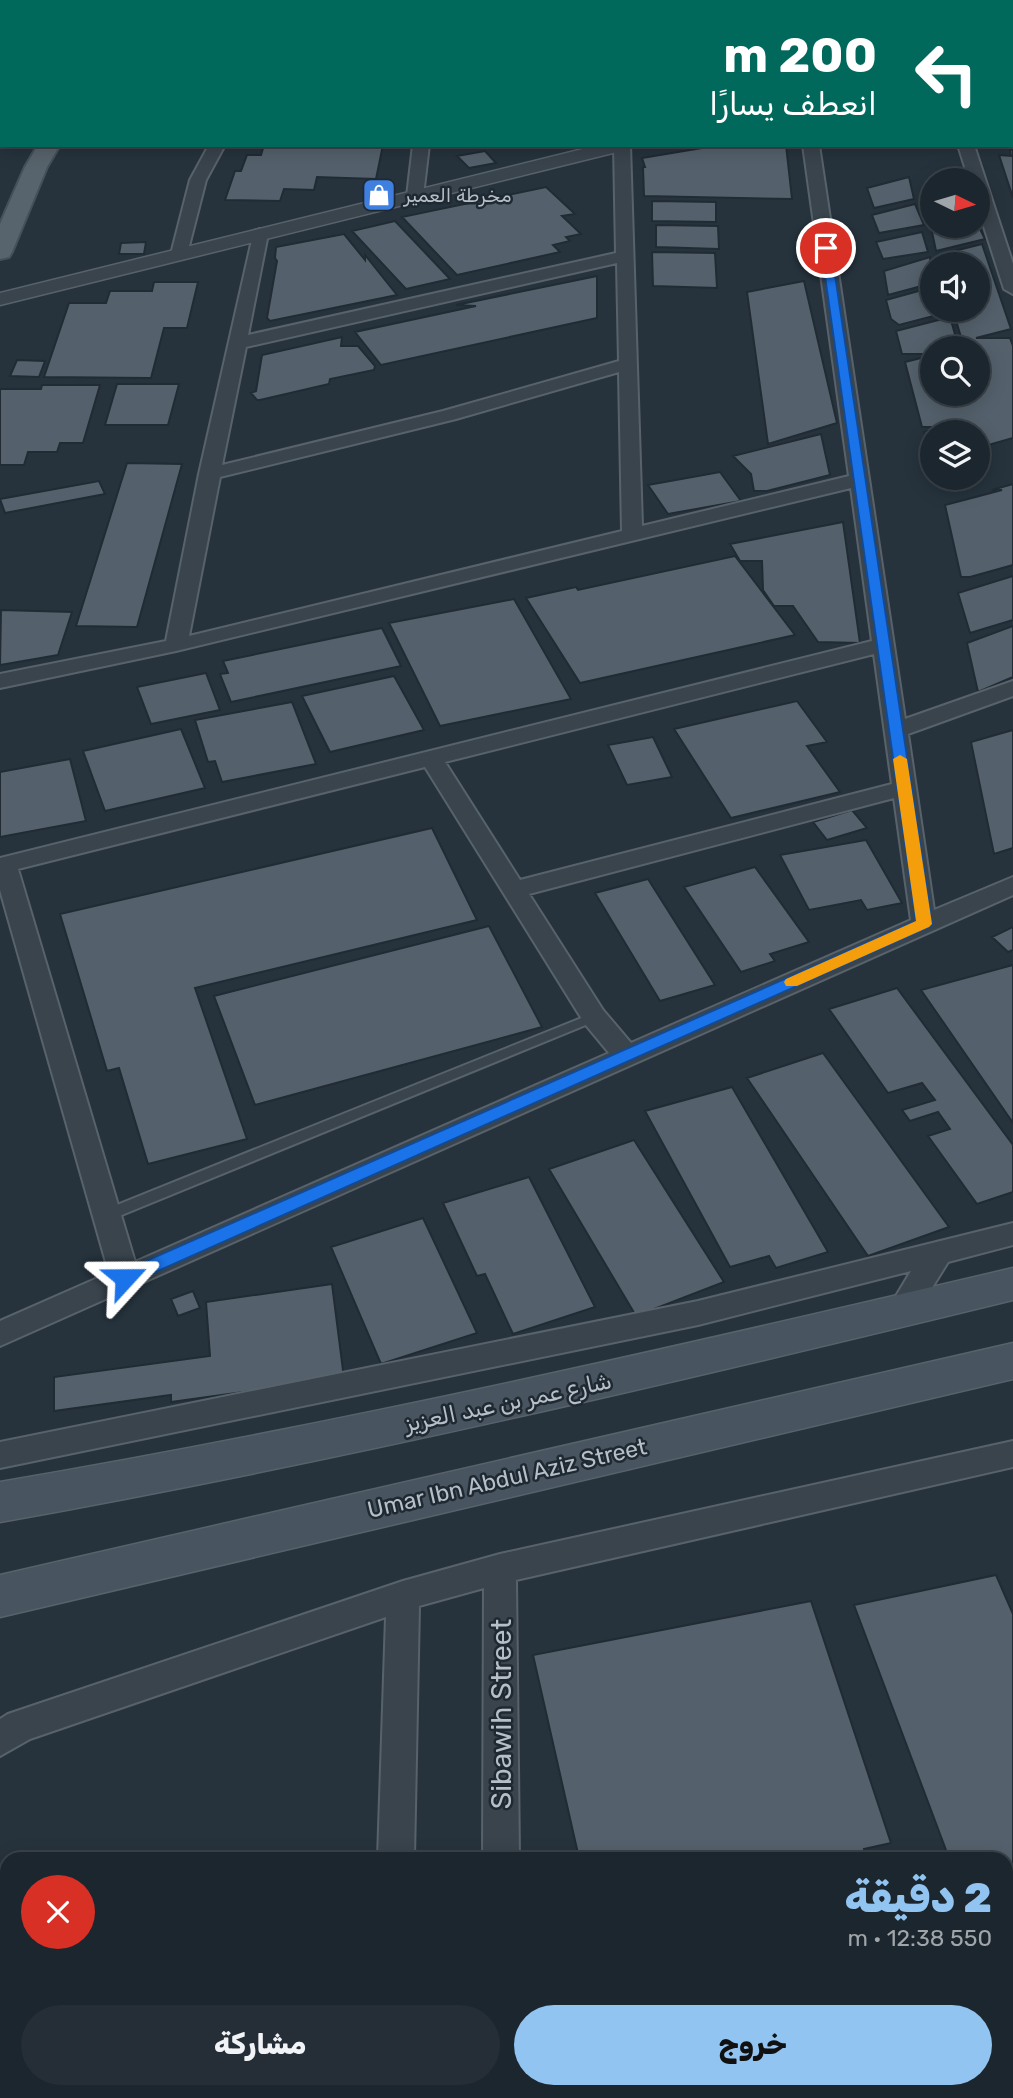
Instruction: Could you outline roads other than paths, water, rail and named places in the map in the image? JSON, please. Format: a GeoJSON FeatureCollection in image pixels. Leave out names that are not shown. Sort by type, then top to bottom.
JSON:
{"type":"FeatureCollection","features":[{"type":"Feature","properties":{"kind":"main road"},"geometry":{"type":"LineString","coordinates":[[0,252],[36,167],[48,147]]}},
{"type":"Feature","properties":{"kind":"main road","name":"شارع عمر بن عبد العزيز"},"geometry":{"type":"LineString","coordinates":[[0,1503],[136,1479],[624,1378],[1013,1284]]}},
{"type":"Feature","properties":{"kind":"main road","name":"Umar Ibn Abdul Aziz Street"},"geometry":{"type":"LineString","coordinates":[[0,1596],[1013,1361]]}},
{"type":"Feature","properties":{"kind":"main road"},"geometry":{"type":"LineString","coordinates":[[0,1521],[136,1479]]}},
{"type":"Feature","properties":{"kind":"main road"},"geometry":{"type":"LineString","coordinates":[[0,1618],[148,1562]]}},
{"type":"Feature","properties":{"kind":"street"},"geometry":{"type":"LineString","coordinates":[[179,254],[198,180],[217,147]]}},
{"type":"Feature","properties":{"kind":"street"},"geometry":{"type":"LineString","coordinates":[[415,196],[421,147]]}},
{"type":"Feature","properties":{"kind":"street"},"geometry":{"type":"LineString","coordinates":[[0,299],[614,147]]}},
{"type":"Feature","properties":{"kind":"street"},"geometry":{"type":"LineString","coordinates":[[622,147],[632,535]]}},
{"type":"Feature","properties":{"kind":"street"},"geometry":{"type":"LineString","coordinates":[[811,147],[924,924]]}},
{"type":"Feature","properties":{"kind":"street"},"geometry":{"type":"LineString","coordinates":[[967,147],[973,168]]}},
{"type":"Feature","properties":{"kind":"street"},"geometry":{"type":"LineString","coordinates":[[990,218],[1012,279]]}},
{"type":"Feature","properties":{"kind":"street"},"geometry":{"type":"LineString","coordinates":[[992,224],[1013,219]]}},
{"type":"Feature","properties":{"kind":"street"},"geometry":{"type":"LineString","coordinates":[[176,645],[260,234]]}},
{"type":"Feature","properties":{"kind":"street"},"geometry":{"type":"LineString","coordinates":[[238,343],[625,256]]}},
{"type":"Feature","properties":{"kind":"street"},"geometry":{"type":"LineString","coordinates":[[209,474],[449,415],[628,364]]}},
{"type":"Feature","properties":{"kind":"street"},"geometry":{"type":"LineString","coordinates":[[0,681],[176,645],[859,480]]}},
{"type":"Feature","properties":{"kind":"street"},"geometry":{"type":"LineString","coordinates":[[125,1278],[3,865],[883,645]]}},
{"type":"Feature","properties":{"kind":"street"},"geometry":{"type":"LineString","coordinates":[[896,730],[1013,688]]}},
{"type":"Feature","properties":{"kind":"street"},"geometry":{"type":"LineString","coordinates":[[431,758],[594,1017],[626,1056]]}},
{"type":"Feature","properties":{"kind":"street"},"geometry":{"type":"LineString","coordinates":[[513,890],[904,788]]}},
{"type":"Feature","properties":{"kind":"street"},"geometry":{"type":"LineString","coordinates":[[0,1334],[1013,885]]}},
{"type":"Feature","properties":{"kind":"street"},"geometry":{"type":"LineString","coordinates":[[0,1455],[698,1313],[1013,1234]]}},
{"type":"Feature","properties":{"kind":"street"},"geometry":{"type":"LineString","coordinates":[[902,1311],[938,1253]]}},
{"type":"Feature","properties":{"kind":"street"},"geometry":{"type":"LineString","coordinates":[[0,1740],[20,1726],[403,1596],[500,1569],[1013,1454]]}},
{"type":"Feature","properties":{"kind":"street","name":"Sibawih Street"},"geometry":{"type":"LineString","coordinates":[[500,1569],[501,1852]]}},
{"type":"Feature","properties":{"kind":"street"},"geometry":{"type":"LineString","coordinates":[[396,1852],[403,1596]]}},
{"type":"Feature","properties":{"kind":"lane"},"geometry":{"type":"LineString","coordinates":[[107,1215],[594,1017]]}},
{"type":"Feature","properties":{"kind":"place","name":"مخرطة العمير"},"geometry":{"type":"Point","coordinates":[379,195]}}]}
